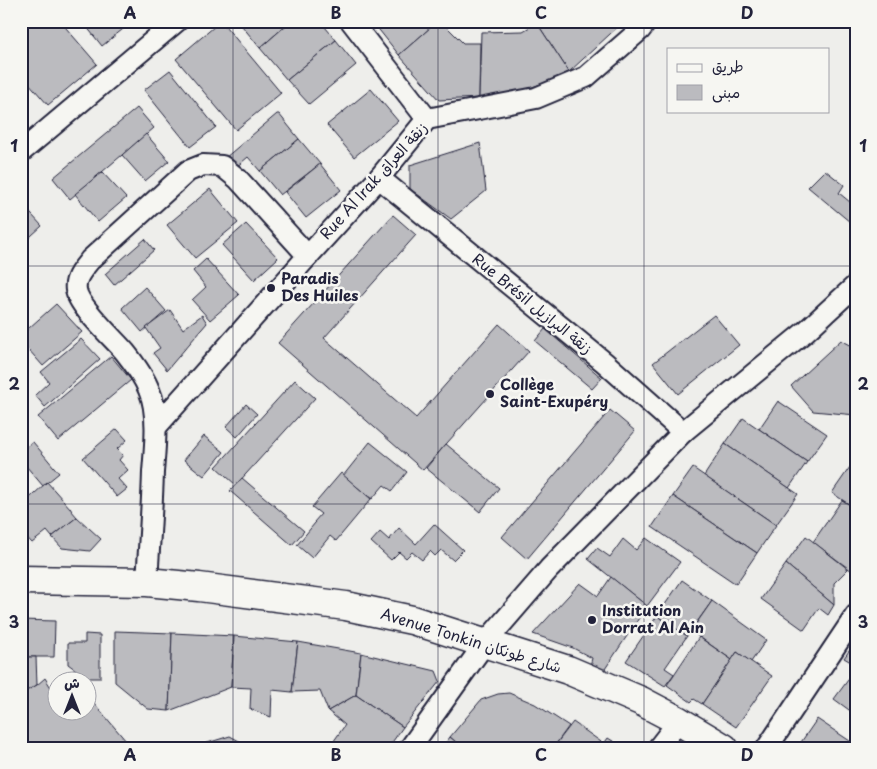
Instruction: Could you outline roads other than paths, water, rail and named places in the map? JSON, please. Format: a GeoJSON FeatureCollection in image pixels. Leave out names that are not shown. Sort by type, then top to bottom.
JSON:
{"type":"FeatureCollection","features":[{"type":"Feature","properties":{"kind":"street"},"geometry":{"type":"LineString","coordinates":[[21,152],[177,21]]}},
{"type":"Feature","properties":{"kind":"street"},"geometry":{"type":"LineString","coordinates":[[351,21],[427,119]]}},
{"type":"Feature","properties":{"kind":"street","name":"Rue Al Irak زنقة العراق"},"geometry":{"type":"LineString","coordinates":[[156,428],[378,178],[427,119],[536,98],[586,77],[640,30],[647,21]]}},
{"type":"Feature","properties":{"kind":"street"},"geometry":{"type":"LineString","coordinates":[[147,582],[156,428],[153,400],[146,382],[125,352],[84,307],[77,296],[75,288],[80,273],[90,260],[188,171],[203,165],[222,166],[238,179],[308,256]]}},
{"type":"Feature","properties":{"kind":"street","name":"Rue Brésil زنقة البرازيل"},"geometry":{"type":"LineString","coordinates":[[378,178],[604,362],[683,432]]}},
{"type":"Feature","properties":{"kind":"street"},"geometry":{"type":"LineString","coordinates":[[410,748],[485,643],[549,569],[683,432],[806,330],[856,285]]}},
{"type":"Feature","properties":{"kind":"street","name":"Avenue Tonkin شارع طونكان"},"geometry":{"type":"LineString","coordinates":[[21,580],[147,582],[198,587],[346,606],[412,620],[568,670],[641,701],[724,748]]}},
{"type":"Feature","properties":{"kind":"street"},"geometry":{"type":"LineString","coordinates":[[767,748],[856,614]]}},
{"type":"Feature","properties":{"kind":"street"},"geometry":{"type":"LineString","coordinates":[[658,748],[679,721]]}},
{"type":"Feature","properties":{"kind":"place","name":"Paradis Des Huiles"},"geometry":{"type":"Point","coordinates":[271,288]}},
{"type":"Feature","properties":{"kind":"place","name":"Collège Saint-Exupéry"},"geometry":{"type":"Point","coordinates":[490,394]}},
{"type":"Feature","properties":{"kind":"place","name":"Institution Dorrat Al Ain"},"geometry":{"type":"Point","coordinates":[592,620]}}]}
